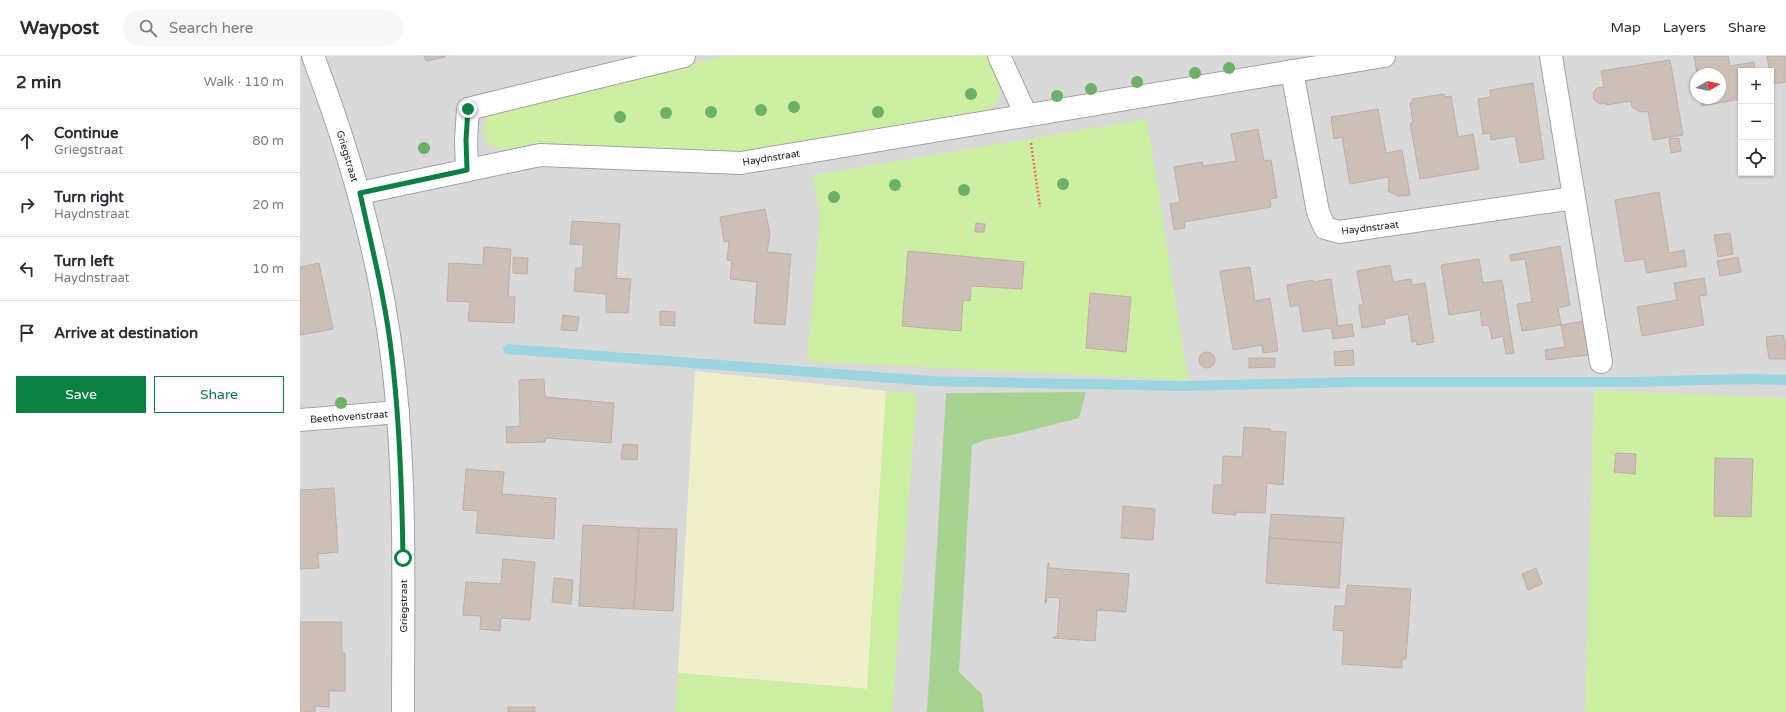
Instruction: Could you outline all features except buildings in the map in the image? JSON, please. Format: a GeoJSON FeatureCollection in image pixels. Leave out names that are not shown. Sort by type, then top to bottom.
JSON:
{"type":"FeatureCollection","features":[{"type":"Feature","properties":{"kind":"street","name":"Griegstraat"},"geometry":{"type":"LineString","coordinates":[[313,56],[345,142],[360,193],[377,269],[392,356],[398,412],[402,520],[403,712]]}},
{"type":"Feature","properties":{"kind":"street"},"geometry":{"type":"LineString","coordinates":[[467,170],[466,140],[468,109],[684,56]]}},
{"type":"Feature","properties":{"kind":"street"},"geometry":{"type":"LineString","coordinates":[[999,56],[1026,115]]}},
{"type":"Feature","properties":{"kind":"street","name":"Haydnstraat"},"geometry":{"type":"LineString","coordinates":[[360,193],[540,156],[740,163],[1384,56]]}},
{"type":"Feature","properties":{"kind":"street"},"geometry":{"type":"LineString","coordinates":[[1551,56],[1601,362]]}},
{"type":"Feature","properties":{"kind":"street","name":"Haydnstraat"},"geometry":{"type":"LineString","coordinates":[[1292,71],[1318,212],[1325,228],[1339,232],[1574,198]]}},
{"type":"Feature","properties":{"kind":"street","name":"Beethovenstraat"},"geometry":{"type":"LineString","coordinates":[[300,420],[398,412]]}},
{"type":"Feature","properties":{"kind":"path"},"geometry":{"type":"LineString","coordinates":[[1026,115],[1040,206]]}},
{"type":"Feature","properties":{"kind":"shaded area"},"geometry":{"type":"Polygon","coordinates":[[[300,56],[1786,56],[1786,712],[300,712],[300,56]]]}},
{"type":"Feature","properties":{"kind":"green space"},"geometry":{"type":"Polygon","coordinates":[[[724,56],[988,56],[996,72],[1000,94],[997,101],[982,113],[747,151],[715,154],[541,143],[503,149],[493,147],[487,142],[483,135],[483,126],[487,118],[493,113],[724,56]]]}},
{"type":"Feature","properties":{"kind":"green space"},"geometry":{"type":"Polygon","coordinates":[[[1147,119],[1188,380],[807,361],[820,219],[813,175],[1147,119]]]}},
{"type":"Feature","properties":{"kind":"green space"},"geometry":{"type":"Polygon","coordinates":[[[695,371],[886,391],[867,689],[678,673],[695,371]]]}},
{"type":"Feature","properties":{"kind":"green space"},"geometry":{"type":"Polygon","coordinates":[[[1594,390],[1786,398],[1786,712],[1585,712],[1594,390]]]}},
{"type":"Feature","properties":{"kind":"green space"},"geometry":{"type":"Polygon","coordinates":[[[886,391],[917,393],[892,712],[676,712],[678,673],[867,689],[886,391]]]}},
{"type":"Feature","properties":{"kind":"green space"},"geometry":{"type":"Polygon","coordinates":[[[1086,392],[1079,418],[1016,434],[985,440],[972,445],[959,672],[982,694],[984,712],[927,712],[946,393],[1086,392]]]}},
{"type":"Feature","properties":{"kind":"waterway"},"geometry":{"type":"LineString","coordinates":[[508,349],[931,381],[1182,386],[1355,382],[1627,382],[1747,379],[1786,380]]}},
{"type":"Feature","properties":{"kind":"route"},"geometry":{"type":"LineString","coordinates":[[403,558],[402,474],[398,412],[392,356],[377,269],[360,193],[467,170],[466,140],[468,109]]}}]}
